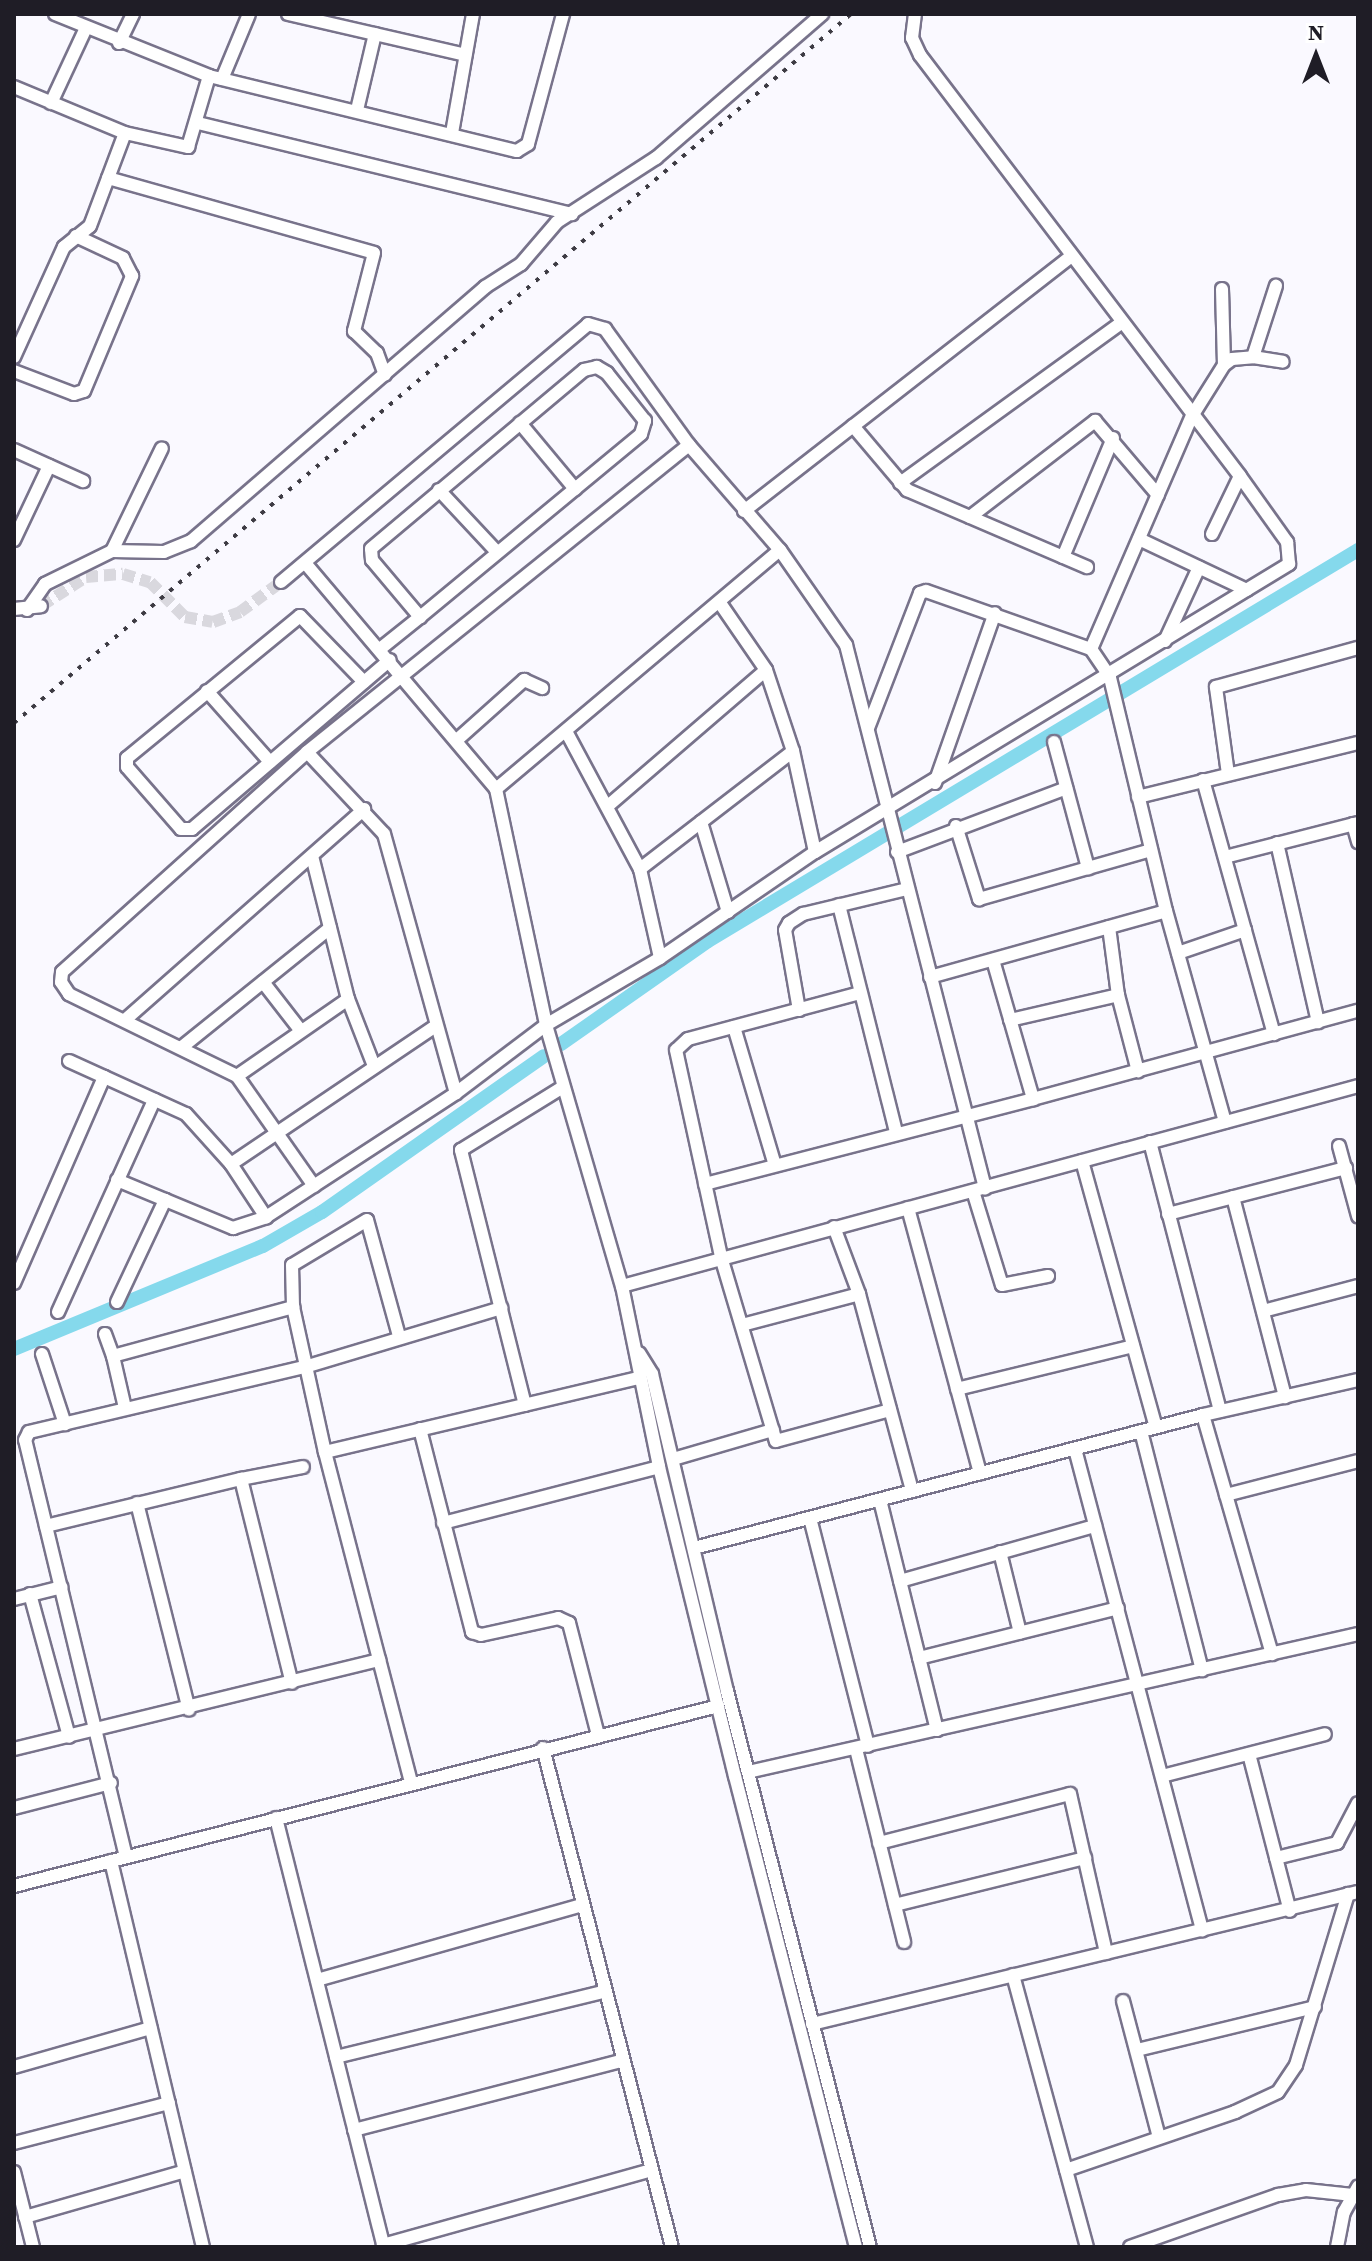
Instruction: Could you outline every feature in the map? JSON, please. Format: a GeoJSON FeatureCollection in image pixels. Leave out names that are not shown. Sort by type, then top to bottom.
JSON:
{"type":"FeatureCollection","features":[{"type":"Feature","properties":{"kind":"street"},"geometry":{"type":"LineString","coordinates":[[55,14],[119,43],[216,78],[523,150],[563,14]]}},
{"type":"Feature","properties":{"kind":"street"},"geometry":{"type":"LineString","coordinates":[[119,43],[133,14]]}},
{"type":"Feature","properties":{"kind":"street"},"geometry":{"type":"LineString","coordinates":[[14,87],[125,133],[188,147],[216,78],[249,14]]}},
{"type":"Feature","properties":{"kind":"street"},"geometry":{"type":"LineString","coordinates":[[288,14],[465,55]]}},
{"type":"Feature","properties":{"kind":"street"},"geometry":{"type":"LineString","coordinates":[[452,133],[473,14]]}},
{"type":"Feature","properties":{"kind":"street"},"geometry":{"type":"LineString","coordinates":[[20,610],[45,584],[112,551],[156,553],[191,541],[485,287],[521,264],[557,222],[572,215],[685,135],[822,14]]}},
{"type":"Feature","properties":{"kind":"street"},"geometry":{"type":"LineString","coordinates":[[117,1180],[233,1228],[266,1217],[456,1093],[546,1025],[660,958],[815,852],[1110,677],[1289,564],[1287,542],[1240,476],[1070,257],[920,55],[912,38],[915,14]]}},
{"type":"Feature","properties":{"kind":"street"},"geometry":{"type":"LineString","coordinates":[[51,103],[86,28]]}},
{"type":"Feature","properties":{"kind":"street"},"geometry":{"type":"LineString","coordinates":[[357,110],[375,34]]}},
{"type":"Feature","properties":{"kind":"street"},"geometry":{"type":"LineString","coordinates":[[198,123],[572,215]]}},
{"type":"Feature","properties":{"kind":"street"},"geometry":{"type":"LineString","coordinates":[[14,357],[64,247],[90,226],[125,133]]}},
{"type":"Feature","properties":{"kind":"street"},"geometry":{"type":"LineString","coordinates":[[108,178],[374,253],[354,331],[377,353],[385,375]]}},
{"type":"Feature","properties":{"kind":"street"},"geometry":{"type":"LineString","coordinates":[[14,371],[74,394],[84,391],[132,276],[123,258],[76,236]]}},
{"type":"Feature","properties":{"kind":"street"},"geometry":{"type":"LineString","coordinates":[[744,511],[1070,257]]}},
{"type":"Feature","properties":{"kind":"street"},"geometry":{"type":"LineString","coordinates":[[1253,357],[1276,286]]}},
{"type":"Feature","properties":{"kind":"street"},"geometry":{"type":"LineString","coordinates":[[1222,289],[1224,365]]}},
{"type":"Feature","properties":{"kind":"street"},"geometry":{"type":"LineString","coordinates":[[900,483],[1121,323]]}},
{"type":"Feature","properties":{"kind":"street"},"geometry":{"type":"LineString","coordinates":[[281,582],[588,324],[605,329],[689,445],[780,550],[846,645],[890,828],[966,1113],[979,1189],[1002,1285],[1048,1276]]}},
{"type":"Feature","properties":{"kind":"street"},"geometry":{"type":"LineString","coordinates":[[1091,649],[1192,416],[1224,365],[1232,359],[1253,357],[1283,362]]}},
{"type":"Feature","properties":{"kind":"street"},"geometry":{"type":"LineString","coordinates":[[380,649],[420,617],[497,552],[575,489],[646,427],[607,373],[597,367],[584,370],[371,549],[372,560],[420,617]]}},
{"type":"Feature","properties":{"kind":"street"},"geometry":{"type":"LineString","coordinates":[[970,517],[1090,422],[1101,423],[1158,495]]}},
{"type":"Feature","properties":{"kind":"street"},"geometry":{"type":"LineString","coordinates":[[520,423],[575,489]]}},
{"type":"Feature","properties":{"kind":"street"},"geometry":{"type":"LineString","coordinates":[[853,426],[900,483],[1087,567]]}},
{"type":"Feature","properties":{"kind":"street"},"geometry":{"type":"LineString","coordinates":[[1063,557],[1113,438]]}},
{"type":"Feature","properties":{"kind":"street"},"geometry":{"type":"LineString","coordinates":[[314,1186],[237,1076],[69,994],[61,982],[62,972],[307,752],[689,445]]}},
{"type":"Feature","properties":{"kind":"street"},"geometry":{"type":"LineString","coordinates":[[112,551],[162,448]]}},
{"type":"Feature","properties":{"kind":"street"},"geometry":{"type":"LineString","coordinates":[[14,450],[83,481]]}},
{"type":"Feature","properties":{"kind":"street"},"geometry":{"type":"LineString","coordinates":[[14,540],[49,466]]}},
{"type":"Feature","properties":{"kind":"street"},"geometry":{"type":"LineString","coordinates":[[1212,534],[1240,476]]}},
{"type":"Feature","properties":{"kind":"street"},"geometry":{"type":"LineString","coordinates":[[439,490],[497,552]]}},
{"type":"Feature","properties":{"kind":"street"},"geometry":{"type":"LineString","coordinates":[[1139,539],[1247,590]]}},
{"type":"Feature","properties":{"kind":"street"},"geometry":{"type":"LineString","coordinates":[[496,789],[567,733],[780,550]]}},
{"type":"Feature","properties":{"kind":"street"},"geometry":{"type":"LineString","coordinates":[[306,564],[458,739],[496,789],[546,1025],[639,1353],[639,1378],[659,1467],[856,2247]]}},
{"type":"Feature","properties":{"kind":"street"},"geometry":{"type":"LineString","coordinates":[[1164,643],[1199,567]]}},
{"type":"Feature","properties":{"kind":"street"},"geometry":{"type":"LineString","coordinates":[[868,728],[920,593],[995,613],[1091,649],[1110,677],[1166,911],[1225,1122]]}},
{"type":"Feature","properties":{"kind":"street"},"geometry":{"type":"LineString","coordinates":[[720,603],[766,670],[793,751],[815,852]]}},
{"type":"Feature","properties":{"kind":"street"},"geometry":{"type":"LineString","coordinates":[[20,610],[41,606]]}},
{"type":"Feature","properties":{"kind":"street"},"geometry":{"type":"LineString","coordinates":[[935,783],[995,613]]}},
{"type":"Feature","properties":{"kind":"street"},"geometry":{"type":"LineString","coordinates":[[364,682],[300,616],[127,758],[127,767],[181,829],[192,829],[390,660]]}},
{"type":"Feature","properties":{"kind":"street"},"geometry":{"type":"LineString","coordinates":[[1228,774],[1216,687],[1358,648]]}},
{"type":"Feature","properties":{"kind":"street"},"geometry":{"type":"LineString","coordinates":[[609,805],[766,670]]}},
{"type":"Feature","properties":{"kind":"street"},"geometry":{"type":"LineString","coordinates":[[458,739],[524,680],[542,688]]}},
{"type":"Feature","properties":{"kind":"street"},"geometry":{"type":"LineString","coordinates":[[207,691],[270,762]]}},
{"type":"Feature","properties":{"kind":"street"},"geometry":{"type":"LineString","coordinates":[[567,733],[609,805],[640,869],[660,958]]}},
{"type":"Feature","properties":{"kind":"street"},"geometry":{"type":"LineString","coordinates":[[1054,742],[1088,868]]}},
{"type":"Feature","properties":{"kind":"street"},"geometry":{"type":"LineString","coordinates":[[1138,797],[1358,743]]}},
{"type":"Feature","properties":{"kind":"street"},"geometry":{"type":"LineString","coordinates":[[640,869],[793,751]]}},
{"type":"Feature","properties":{"kind":"street"},"geometry":{"type":"LineString","coordinates":[[307,752],[364,809],[384,834],[434,1027],[456,1093]]}},
{"type":"Feature","properties":{"kind":"street"},"geometry":{"type":"LineString","coordinates":[[1203,780],[1274,1034]]}},
{"type":"Feature","properties":{"kind":"street"},"geometry":{"type":"LineString","coordinates":[[896,849],[1066,788]]}},
{"type":"Feature","properties":{"kind":"street"},"geometry":{"type":"LineString","coordinates":[[125,1020],[364,809]]}},
{"type":"Feature","properties":{"kind":"street"},"geometry":{"type":"LineString","coordinates":[[701,822],[728,912]]}},
{"type":"Feature","properties":{"kind":"street"},"geometry":{"type":"LineString","coordinates":[[1225,857],[1356,823],[1358,842]]}},
{"type":"Feature","properties":{"kind":"street"},"geometry":{"type":"LineString","coordinates":[[956,826],[979,899],[1151,850]]}},
{"type":"Feature","properties":{"kind":"street"},"geometry":{"type":"LineString","coordinates":[[1277,843],[1318,1022]]}},
{"type":"Feature","properties":{"kind":"street"},"geometry":{"type":"LineString","coordinates":[[312,856],[348,999],[374,1066]]}},
{"type":"Feature","properties":{"kind":"street"},"geometry":{"type":"LineString","coordinates":[[799,1010],[785,930],[803,914],[907,889]]}},
{"type":"Feature","properties":{"kind":"street"},"geometry":{"type":"LineString","coordinates":[[839,905],[896,1132]]}},
{"type":"Feature","properties":{"kind":"street"},"geometry":{"type":"LineString","coordinates":[[930,977],[1166,911]]}},
{"type":"Feature","properties":{"kind":"street"},"geometry":{"type":"LineString","coordinates":[[1109,927],[1118,995],[1138,1071]]}},
{"type":"Feature","properties":{"kind":"street"},"geometry":{"type":"LineString","coordinates":[[182,1047],[330,928]]}},
{"type":"Feature","properties":{"kind":"street"},"geometry":{"type":"LineString","coordinates":[[1178,953],[1245,930]]}},
{"type":"Feature","properties":{"kind":"street"},"geometry":{"type":"LineString","coordinates":[[993,960],[1033,1099]]}},
{"type":"Feature","properties":{"kind":"street"},"geometry":{"type":"LineString","coordinates":[[263,982],[301,1031]]}},
{"type":"Feature","properties":{"kind":"street"},"geometry":{"type":"LineString","coordinates":[[860,993],[688,1039],[676,1050],[721,1257],[776,1441],[890,1410]]}},
{"type":"Feature","properties":{"kind":"street"},"geometry":{"type":"LineString","coordinates":[[1010,1020],[1118,995]]}},
{"type":"Feature","properties":{"kind":"street"},"geometry":{"type":"LineString","coordinates":[[237,1076],[348,999]]}},
{"type":"Feature","properties":{"kind":"street"},"geometry":{"type":"LineString","coordinates":[[705,1184],[1358,1011]]}},
{"type":"Feature","properties":{"kind":"street"},"geometry":{"type":"LineString","coordinates":[[231,1164],[275,1131],[434,1027]]}},
{"type":"Feature","properties":{"kind":"street"},"geometry":{"type":"LineString","coordinates":[[734,1027],[775,1165]]}},
{"type":"Feature","properties":{"kind":"street"},"geometry":{"type":"LineString","coordinates":[[69,1061],[186,1114],[231,1164],[266,1217]]}},
{"type":"Feature","properties":{"kind":"street"},"geometry":{"type":"LineString","coordinates":[[14,1283],[104,1077]]}},
{"type":"Feature","properties":{"kind":"street"},"geometry":{"type":"LineString","coordinates":[[622,1286],[1358,1086]]}},
{"type":"Feature","properties":{"kind":"street"},"geometry":{"type":"LineString","coordinates":[[525,1405],[461,1150],[563,1087]]}},
{"type":"Feature","properties":{"kind":"street"},"geometry":{"type":"LineString","coordinates":[[58,1312],[154,1100]]}},
{"type":"Feature","properties":{"kind":"street"},"geometry":{"type":"LineString","coordinates":[[1150,1142],[1220,1411]]}},
{"type":"Feature","properties":{"kind":"street"},"geometry":{"type":"LineString","coordinates":[[1339,1146],[1358,1216]]}},
{"type":"Feature","properties":{"kind":"street"},"geometry":{"type":"LineString","coordinates":[[1082,1161],[1156,1427]]}},
{"type":"Feature","properties":{"kind":"street"},"geometry":{"type":"LineString","coordinates":[[1168,1214],[1346,1168]]}},
{"type":"Feature","properties":{"kind":"street"},"geometry":{"type":"LineString","coordinates":[[1233,1197],[1285,1397]]}},
{"type":"Feature","properties":{"kind":"street"},"geometry":{"type":"LineString","coordinates":[[117,1302],[165,1200]]}},
{"type":"Feature","properties":{"kind":"street"},"geometry":{"type":"LineString","coordinates":[[908,1208],[980,1473]]}},
{"type":"Feature","properties":{"kind":"street"},"geometry":{"type":"LineString","coordinates":[[399,1336],[367,1220],[292,1265],[293,1307],[325,1452],[411,1782]]}},
{"type":"Feature","properties":{"kind":"street"},"geometry":{"type":"LineString","coordinates":[[834,1227],[859,1294],[912,1491]]}},
{"type":"Feature","properties":{"kind":"street"},"geometry":{"type":"LineString","coordinates":[[1263,1311],[1358,1286]]}},
{"type":"Feature","properties":{"kind":"street"},"geometry":{"type":"LineString","coordinates":[[742,1325],[859,1294]]}},
{"type":"Feature","properties":{"kind":"street"},"geometry":{"type":"LineString","coordinates":[[113,1356],[293,1307]]}},
{"type":"Feature","properties":{"kind":"street"},"geometry":{"type":"LineString","coordinates":[[126,1857],[111,1783],[25,1440],[29,1432],[308,1366],[399,1336],[501,1308]]}},
{"type":"Feature","properties":{"kind":"street"},"geometry":{"type":"LineString","coordinates":[[105,1334],[125,1408]]}},
{"type":"Feature","properties":{"kind":"street"},"geometry":{"type":"LineString","coordinates":[[957,1389],[1133,1346]]}},
{"type":"Feature","properties":{"kind":"street"},"geometry":{"type":"LineString","coordinates":[[639,1353],[652,1374],[748,1772],[870,2247]]}},
{"type":"Feature","properties":{"kind":"street"},"geometry":{"type":"LineString","coordinates":[[42,1354],[65,1424]]}},
{"type":"Feature","properties":{"kind":"street"},"geometry":{"type":"LineString","coordinates":[[325,1452],[639,1378]]}},
{"type":"Feature","properties":{"kind":"street"},"geometry":{"type":"LineString","coordinates":[[694,1548],[1203,1415],[1358,1380]]}},
{"type":"Feature","properties":{"kind":"street"},"geometry":{"type":"LineString","coordinates":[[1203,1415],[1272,1654]]}},
{"type":"Feature","properties":{"kind":"street"},"geometry":{"type":"LineString","coordinates":[[420,1429],[475,1634],[558,1618],[569,1623],[598,1735]]}},
{"type":"Feature","properties":{"kind":"street"},"geometry":{"type":"LineString","coordinates":[[673,1459],[773,1430]]}},
{"type":"Feature","properties":{"kind":"street"},"geometry":{"type":"LineString","coordinates":[[1141,1431],[1202,1670]]}},
{"type":"Feature","properties":{"kind":"street"},"geometry":{"type":"LineString","coordinates":[[1075,1449],[1202,1931]]}},
{"type":"Feature","properties":{"kind":"street"},"geometry":{"type":"LineString","coordinates":[[1226,1495],[1358,1461]]}},
{"type":"Feature","properties":{"kind":"street"},"geometry":{"type":"LineString","coordinates":[[46,1526],[303,1467]]}},
{"type":"Feature","properties":{"kind":"street"},"geometry":{"type":"LineString","coordinates":[[443,1523],[659,1467]]}},
{"type":"Feature","properties":{"kind":"street"},"geometry":{"type":"LineString","coordinates":[[241,1479],[292,1683]]}},
{"type":"Feature","properties":{"kind":"street"},"geometry":{"type":"LineString","coordinates":[[880,1500],[937,1730]]}},
{"type":"Feature","properties":{"kind":"street"},"geometry":{"type":"LineString","coordinates":[[137,1503],[189,1710]]}},
{"type":"Feature","properties":{"kind":"street"},"geometry":{"type":"LineString","coordinates":[[810,1518],[862,1748],[879,1843],[904,1942]]}},
{"type":"Feature","properties":{"kind":"street"},"geometry":{"type":"LineString","coordinates":[[900,1581],[1095,1526]]}},
{"type":"Feature","properties":{"kind":"street"},"geometry":{"type":"LineString","coordinates":[[1000,1552],[1020,1633]]}},
{"type":"Feature","properties":{"kind":"street"},"geometry":{"type":"LineString","coordinates":[[14,1599],[62,1587]]}},
{"type":"Feature","properties":{"kind":"street"},"geometry":{"type":"LineString","coordinates":[[30,1594],[69,1737]]}},
{"type":"Feature","properties":{"kind":"street"},"geometry":{"type":"LineString","coordinates":[[919,1658],[1118,1608]]}},
{"type":"Feature","properties":{"kind":"street"},"geometry":{"type":"LineString","coordinates":[[748,1772],[1358,1634]]}},
{"type":"Feature","properties":{"kind":"street"},"geometry":{"type":"LineString","coordinates":[[14,1749],[98,1733],[379,1660]]}},
{"type":"Feature","properties":{"kind":"street"},"geometry":{"type":"LineString","coordinates":[[14,1886],[543,1748],[718,1706]]}},
{"type":"Feature","properties":{"kind":"street"},"geometry":{"type":"LineString","coordinates":[[1162,1776],[1325,1734]]}},
{"type":"Feature","properties":{"kind":"street"},"geometry":{"type":"LineString","coordinates":[[543,1748],[602,1992],[672,2247]]}},
{"type":"Feature","properties":{"kind":"street"},"geometry":{"type":"LineString","coordinates":[[1249,1754],[1290,1911]]}},
{"type":"Feature","properties":{"kind":"street"},"geometry":{"type":"LineString","coordinates":[[14,1808],[111,1783]]}},
{"type":"Feature","properties":{"kind":"street"},"geometry":{"type":"LineString","coordinates":[[879,1843],[1070,1794],[1106,1953]]}},
{"type":"Feature","properties":{"kind":"street"},"geometry":{"type":"LineString","coordinates":[[1276,1858],[1337,1843],[1358,1803]]}},
{"type":"Feature","properties":{"kind":"street"},"geometry":{"type":"LineString","coordinates":[[276,1818],[384,2246],[651,2170]]}},
{"type":"Feature","properties":{"kind":"street"},"geometry":{"type":"LineString","coordinates":[[895,1905],[1085,1858]]}},
{"type":"Feature","properties":{"kind":"street"},"geometry":{"type":"LineString","coordinates":[[111,1861],[203,2247]]}},
{"type":"Feature","properties":{"kind":"street"},"geometry":{"type":"LineString","coordinates":[[812,2024],[1290,1911],[1353,1893]]}},
{"type":"Feature","properties":{"kind":"street"},"geometry":{"type":"LineString","coordinates":[[1066,2170],[1235,2112],[1278,2092],[1296,2065],[1353,1893]]}},
{"type":"Feature","properties":{"kind":"street"},"geometry":{"type":"LineString","coordinates":[[317,1980],[582,1905]]}},
{"type":"Feature","properties":{"kind":"street"},"geometry":{"type":"LineString","coordinates":[[1013,1975],[1087,2247]]}},
{"type":"Feature","properties":{"kind":"street"},"geometry":{"type":"LineString","coordinates":[[336,2057],[602,1992]]}},
{"type":"Feature","properties":{"kind":"street"},"geometry":{"type":"LineString","coordinates":[[1123,2001],[1159,2137]]}},
{"type":"Feature","properties":{"kind":"street"},"geometry":{"type":"LineString","coordinates":[[1137,2050],[1315,2007]]}},
{"type":"Feature","properties":{"kind":"street"},"geometry":{"type":"LineString","coordinates":[[14,2067],[151,2028]]}},
{"type":"Feature","properties":{"kind":"street"},"geometry":{"type":"LineString","coordinates":[[354,2130],[621,2061]]}},
{"type":"Feature","properties":{"kind":"street"},"geometry":{"type":"LineString","coordinates":[[14,2143],[169,2103]]}},
{"type":"Feature","properties":{"kind":"street"},"geometry":{"type":"LineString","coordinates":[[25,2217],[185,2171]]}},
{"type":"Feature","properties":{"kind":"street"},"geometry":{"type":"LineString","coordinates":[[14,2172],[33,2247]]}},
{"type":"Feature","properties":{"kind":"street"},"geometry":{"type":"LineString","coordinates":[[1130,2247],[1278,2195],[1306,2190],[1356,2191],[1337,2247]]}},
{"type":"Feature","properties":{"kind":"waterway"},"geometry":{"type":"LineString","coordinates":[[561,1044],[708,941],[1358,550]]}},
{"type":"Feature","properties":{"kind":"waterway"},"geometry":{"type":"LineString","coordinates":[[14,1349],[263,1246],[322,1212],[544,1056]]}},
{"type":"Feature","properties":{"kind":"tunnel"},"geometry":{"type":"LineString","coordinates":[[41,606],[86,577],[123,574],[150,582],[185,617],[213,622],[240,612],[281,582]]}},
{"type":"Feature","properties":{"kind":"railway"},"geometry":{"type":"LineString","coordinates":[[14,723],[851,14]]}}]}
